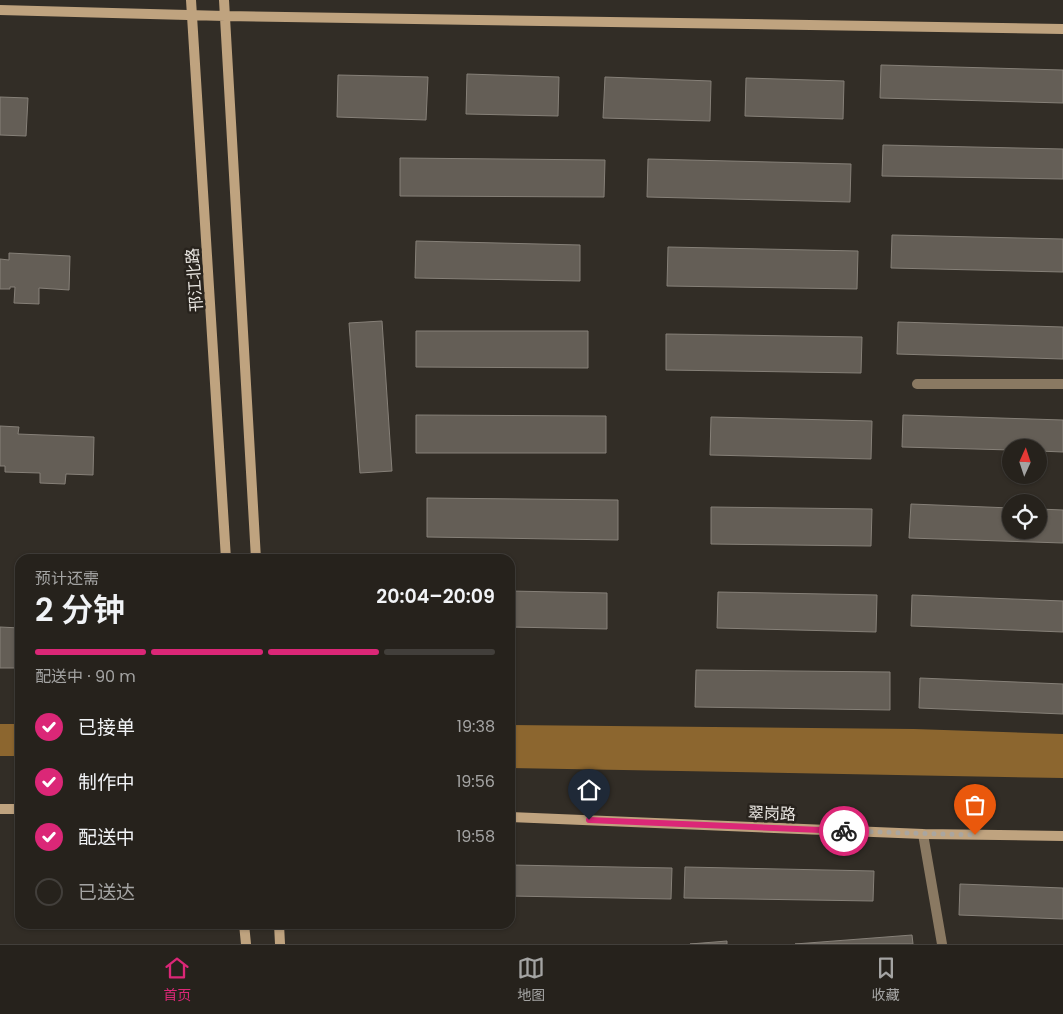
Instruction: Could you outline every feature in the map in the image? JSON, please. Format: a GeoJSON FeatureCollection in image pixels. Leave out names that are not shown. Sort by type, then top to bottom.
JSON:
{"type":"FeatureCollection","features":[{"type":"Feature","properties":{"kind":"street","name":"邗江北路"},"geometry":{"type":"LineString","coordinates":[[191,0],[226,554]]}},
{"type":"Feature","properties":{"kind":"street"},"geometry":{"type":"LineString","coordinates":[[224,0],[256,554]]}},
{"type":"Feature","properties":{"kind":"street"},"geometry":{"type":"LineString","coordinates":[[0,10],[225,16],[1063,29]]}},
{"type":"Feature","properties":{"kind":"street"},"geometry":{"type":"LineString","coordinates":[[0,809],[15,809]]}},
{"type":"Feature","properties":{"kind":"street","name":"翠岗路"},"geometry":{"type":"LineString","coordinates":[[515,817],[923,834],[1063,836]]}},
{"type":"Feature","properties":{"kind":"street"},"geometry":{"type":"LineString","coordinates":[[244,929],[246,944]]}},
{"type":"Feature","properties":{"kind":"street"},"geometry":{"type":"LineString","coordinates":[[279,929],[280,944]]}},
{"type":"Feature","properties":{"kind":"lane"},"geometry":{"type":"LineString","coordinates":[[916,384],[1063,384]]}},
{"type":"Feature","properties":{"kind":"lane"},"geometry":{"type":"LineString","coordinates":[[923,834],[942,944]]}},
{"type":"Feature","properties":{"kind":"shaded area"},"geometry":{"type":"Polygon","coordinates":[[[0,724],[15,724],[15,756],[0,756],[0,724]]]}},
{"type":"Feature","properties":{"kind":"shaded area"},"geometry":{"type":"Polygon","coordinates":[[[515,725],[914,729],[1063,734],[1063,778],[515,768],[515,725]]]}},
{"type":"Feature","properties":{"kind":"building"},"geometry":{"type":"Polygon","coordinates":[[[881,65],[1063,70],[1063,103],[880,98],[881,65]]]}},
{"type":"Feature","properties":{"kind":"building"},"geometry":{"type":"Polygon","coordinates":[[[467,74],[559,77],[558,116],[466,114],[467,74]]]}},
{"type":"Feature","properties":{"kind":"building"},"geometry":{"type":"Polygon","coordinates":[[[338,75],[428,77],[426,120],[337,117],[338,75]]]}},
{"type":"Feature","properties":{"kind":"building"},"geometry":{"type":"Polygon","coordinates":[[[605,77],[711,81],[710,121],[603,118],[605,77]]]}},
{"type":"Feature","properties":{"kind":"building"},"geometry":{"type":"Polygon","coordinates":[[[746,78],[844,81],[843,119],[745,116],[746,78]]]}},
{"type":"Feature","properties":{"kind":"building"},"geometry":{"type":"Polygon","coordinates":[[[0,97],[28,98],[26,136],[0,135],[0,97]]]}},
{"type":"Feature","properties":{"kind":"building"},"geometry":{"type":"Polygon","coordinates":[[[883,145],[1063,149],[1063,179],[882,176],[883,145]]]}},
{"type":"Feature","properties":{"kind":"building"},"geometry":{"type":"Polygon","coordinates":[[[400,158],[605,160],[604,197],[400,196],[400,158]]]}},
{"type":"Feature","properties":{"kind":"building"},"geometry":{"type":"Polygon","coordinates":[[[648,159],[851,164],[850,202],[647,197],[648,159]]]}},
{"type":"Feature","properties":{"kind":"building"},"geometry":{"type":"Polygon","coordinates":[[[892,235],[1063,239],[1063,272],[891,268],[892,235]]]}},
{"type":"Feature","properties":{"kind":"building"},"geometry":{"type":"Polygon","coordinates":[[[416,241],[580,245],[580,281],[415,278],[416,241]]]}},
{"type":"Feature","properties":{"kind":"building"},"geometry":{"type":"Polygon","coordinates":[[[668,247],[858,251],[857,289],[667,286],[668,247]]]}},
{"type":"Feature","properties":{"kind":"building"},"geometry":{"type":"Polygon","coordinates":[[[9,253],[70,256],[69,290],[39,288],[39,304],[14,303],[15,287],[0,289],[0,259],[9,260],[9,253]]]}},
{"type":"Feature","properties":{"kind":"building"},"geometry":{"type":"Polygon","coordinates":[[[382,321],[392,471],[360,473],[349,323],[382,321]]]}},
{"type":"Feature","properties":{"kind":"building"},"geometry":{"type":"Polygon","coordinates":[[[898,322],[1063,327],[1063,359],[897,354],[898,322]]]}},
{"type":"Feature","properties":{"kind":"building"},"geometry":{"type":"Polygon","coordinates":[[[416,331],[588,331],[588,368],[416,367],[416,331]]]}},
{"type":"Feature","properties":{"kind":"building"},"geometry":{"type":"Polygon","coordinates":[[[666,334],[862,337],[861,373],[666,370],[666,334]]]}},
{"type":"Feature","properties":{"kind":"building"},"geometry":{"type":"Polygon","coordinates":[[[416,415],[606,416],[606,453],[416,453],[416,415]]]}},
{"type":"Feature","properties":{"kind":"building"},"geometry":{"type":"Polygon","coordinates":[[[903,415],[1063,420],[1063,452],[1048,451],[1048,439],[1002,439],[1002,450],[902,447],[903,415]]]}},
{"type":"Feature","properties":{"kind":"building"},"geometry":{"type":"Polygon","coordinates":[[[711,417],[872,421],[871,459],[710,455],[711,417]]]}},
{"type":"Feature","properties":{"kind":"building"},"geometry":{"type":"Polygon","coordinates":[[[0,426],[19,427],[18,434],[94,437],[93,475],[66,474],[65,484],[40,483],[40,473],[5,472],[5,466],[0,466],[0,426]]]}},
{"type":"Feature","properties":{"kind":"building"},"geometry":{"type":"Polygon","coordinates":[[[427,498],[618,500],[618,540],[427,537],[427,498]]]}},
{"type":"Feature","properties":{"kind":"building"},"geometry":{"type":"Polygon","coordinates":[[[911,504],[1002,508],[1002,539],[1047,539],[1047,509],[1063,510],[1063,543],[909,538],[911,504]]]}},
{"type":"Feature","properties":{"kind":"building"},"geometry":{"type":"Polygon","coordinates":[[[711,507],[872,509],[871,546],[711,544],[711,507]]]}},
{"type":"Feature","properties":{"kind":"building"},"geometry":{"type":"Polygon","coordinates":[[[515,591],[607,593],[607,629],[515,627],[515,591]]]}},
{"type":"Feature","properties":{"kind":"building"},"geometry":{"type":"Polygon","coordinates":[[[718,592],[877,595],[876,632],[717,628],[718,592]]]}},
{"type":"Feature","properties":{"kind":"building"},"geometry":{"type":"Polygon","coordinates":[[[912,595],[1063,601],[1063,632],[911,626],[912,595]]]}},
{"type":"Feature","properties":{"kind":"building"},"geometry":{"type":"Polygon","coordinates":[[[0,627],[15,628],[15,668],[0,668],[0,627]]]}},
{"type":"Feature","properties":{"kind":"building"},"geometry":{"type":"Polygon","coordinates":[[[696,670],[890,672],[890,710],[695,707],[696,670]]]}},
{"type":"Feature","properties":{"kind":"building"},"geometry":{"type":"Polygon","coordinates":[[[920,678],[1063,684],[1063,714],[919,708],[920,678]]]}},
{"type":"Feature","properties":{"kind":"building"},"geometry":{"type":"Polygon","coordinates":[[[515,865],[672,868],[671,899],[515,896],[515,865]]]}},
{"type":"Feature","properties":{"kind":"building"},"geometry":{"type":"Polygon","coordinates":[[[685,867],[874,871],[873,901],[684,898],[685,867]]]}},
{"type":"Feature","properties":{"kind":"building"},"geometry":{"type":"Polygon","coordinates":[[[960,884],[1063,888],[1063,919],[959,915],[960,884]]]}},
{"type":"Feature","properties":{"kind":"building"},"geometry":{"type":"Polygon","coordinates":[[[912,935],[913,944],[795,944],[912,935]]]}},
{"type":"Feature","properties":{"kind":"building"},"geometry":{"type":"Polygon","coordinates":[[[727,941],[727,944],[690,944],[727,941]]]}},
{"type":"Feature","properties":{"kind":"way so far"},"geometry":{"type":"LineString","coordinates":[[844,831],[975,835]]}},
{"type":"Feature","properties":{"kind":"route"},"geometry":{"type":"LineString","coordinates":[[589,820],[844,831]]}}]}
